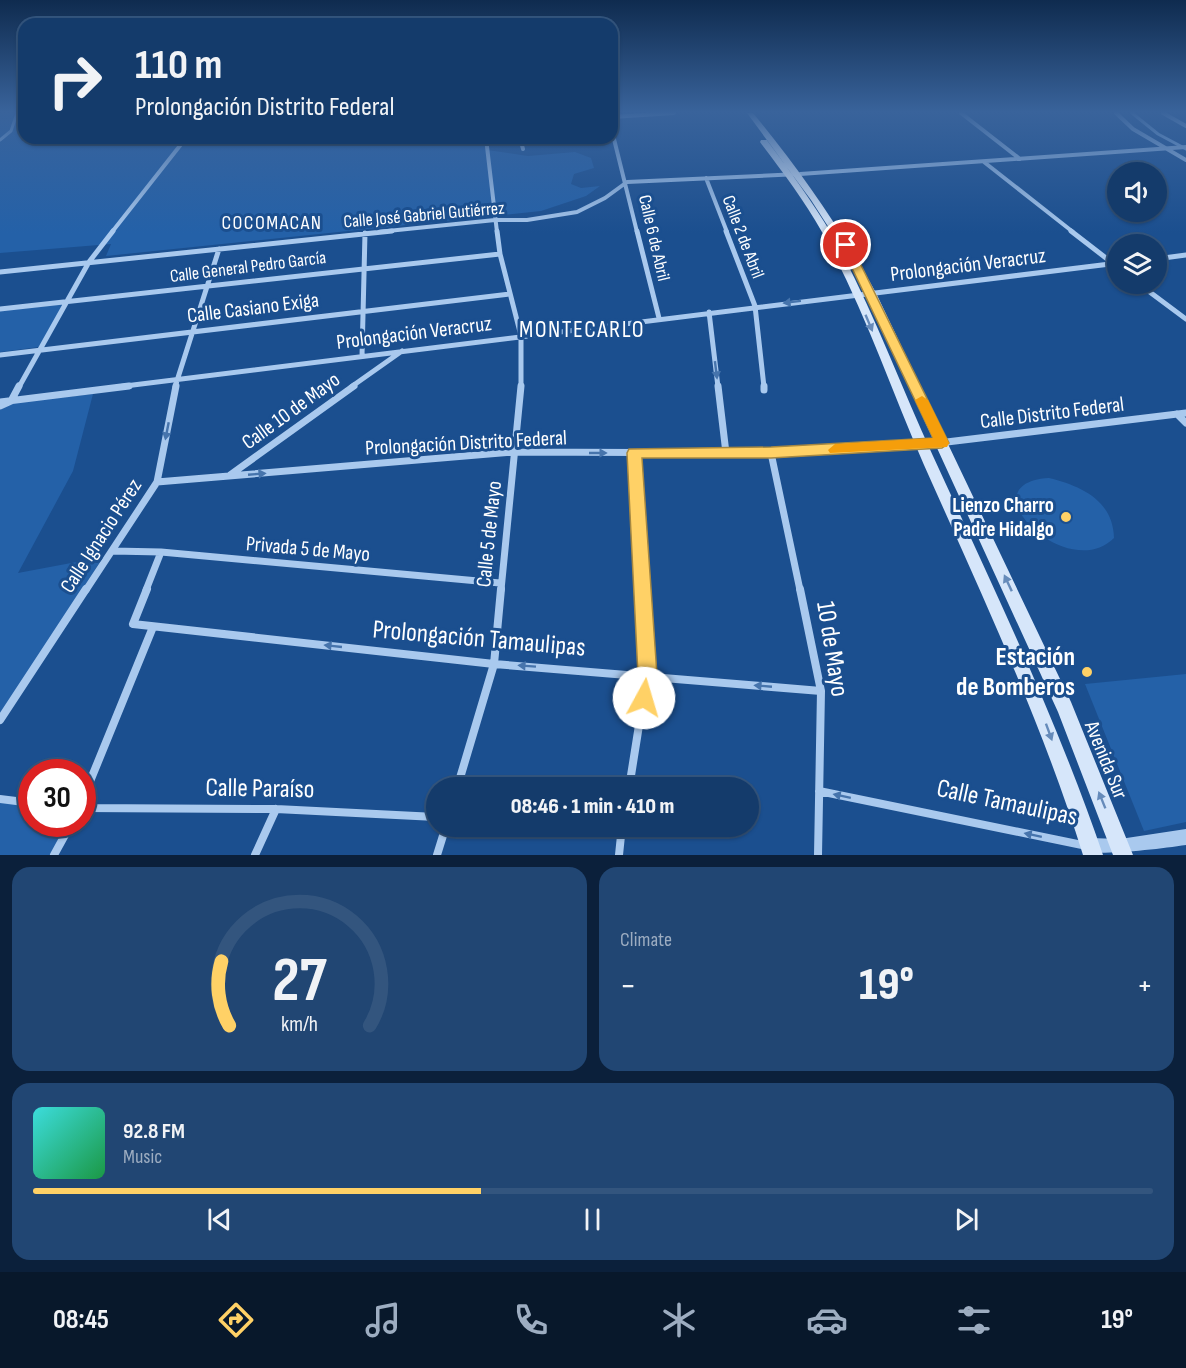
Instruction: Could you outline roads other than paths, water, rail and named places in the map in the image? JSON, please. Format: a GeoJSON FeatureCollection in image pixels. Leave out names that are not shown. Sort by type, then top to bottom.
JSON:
{"type":"FeatureCollection","features":[{"type":"Feature","properties":{"kind":"main road","name":"Avenida Sur"},"geometry":{"type":"LineString","coordinates":[[776,153],[794,174]]}},
{"type":"Feature","properties":{"kind":"main road","name":"Avenida Sur"},"geometry":{"type":"LineString","coordinates":[[779,153],[794,174],[833,245],[864,294],[942,443],[1065,708],[1122,852]]}},
{"type":"Feature","properties":{"kind":"main road","name":"Avenida Sur"},"geometry":{"type":"LineString","coordinates":[[864,294],[922,446],[1040,707],[1092,851]]}},
{"type":"Feature","properties":{"kind":"main road"},"geometry":{"type":"LineString","coordinates":[[1003,621],[1026,621]]}},
{"type":"Feature","properties":{"kind":"street"},"geometry":{"type":"LineString","coordinates":[[11,401],[89,262],[174,153]]}},
{"type":"Feature","properties":{"kind":"street","name":"Calle 5 de Mayo"},"geometry":{"type":"LineString","coordinates":[[461,777],[494,664],[500,583],[521,391],[521,336],[500,254],[488,153]]}},
{"type":"Feature","properties":{"kind":"street","name":"Calle 6 de Abril"},"geometry":{"type":"LineString","coordinates":[[619,153],[659,318]]}},
{"type":"Feature","properties":{"kind":"street"},"geometry":{"type":"LineString","coordinates":[[1012,153],[1020,159]]}},
{"type":"Feature","properties":{"kind":"street"},"geometry":{"type":"LineString","coordinates":[[627,182],[794,174],[1100,153]]}},
{"type":"Feature","properties":{"kind":"street"},"geometry":{"type":"LineString","coordinates":[[984,162],[1107,258]]}},
{"type":"Feature","properties":{"kind":"street","name":"Calle 2 de Abril"},"geometry":{"type":"LineString","coordinates":[[706,178],[755,306],[764,390]]}},
{"type":"Feature","properties":{"kind":"street","name":"Calle José Gabriel Gutiérrez"},"geometry":{"type":"LineString","coordinates":[[0,272],[495,220],[528,220],[577,212],[605,198],[627,182]]}},
{"type":"Feature","properties":{"kind":"street"},"geometry":{"type":"LineString","coordinates":[[362,356],[366,233]]}},
{"type":"Feature","properties":{"kind":"street","name":"Calle Ignacio Pérez"},"geometry":{"type":"LineString","coordinates":[[0,720],[157,482],[177,380],[219,249]]}},
{"type":"Feature","properties":{"kind":"street","name":"Calle General Pedro García"},"geometry":{"type":"LineString","coordinates":[[0,309],[500,254]]}},
{"type":"Feature","properties":{"kind":"street"},"geometry":{"type":"LineString","coordinates":[[1167,258],[1186,255]]}},
{"type":"Feature","properties":{"kind":"street","name":"Prolongación Veracruz"},"geometry":{"type":"LineString","coordinates":[[0,404],[755,306],[1107,266]]}},
{"type":"Feature","properties":{"kind":"street","name":"Calle Casiano Exiga"},"geometry":{"type":"LineString","coordinates":[[0,354],[510,294]]}},
{"type":"Feature","properties":{"kind":"street"},"geometry":{"type":"LineString","coordinates":[[1152,294],[1186,319]]}},
{"type":"Feature","properties":{"kind":"street"},"geometry":{"type":"LineString","coordinates":[[709,312],[726,453]]}},
{"type":"Feature","properties":{"kind":"street","name":"Calle 10 de Mayo"},"geometry":{"type":"LineString","coordinates":[[228,477],[402,351]]}},
{"type":"Feature","properties":{"kind":"street","name":"Calle Distrito Federal"},"geometry":{"type":"LineString","coordinates":[[922,446],[1186,413]]}},
{"type":"Feature","properties":{"kind":"street"},"geometry":{"type":"LineString","coordinates":[[1176,414],[1186,423]]}},
{"type":"Feature","properties":{"kind":"street","name":"Prolongación Distrito Federal"},"geometry":{"type":"LineString","coordinates":[[157,482],[514,452],[771,453],[922,446]]}},
{"type":"Feature","properties":{"kind":"street"},"geometry":{"type":"LineString","coordinates":[[631,777],[647,675],[634,453]]}},
{"type":"Feature","properties":{"kind":"street","name":"10 de Mayo"},"geometry":{"type":"LineString","coordinates":[[771,453],[821,691],[818,855]]}},
{"type":"Feature","properties":{"kind":"street","name":"Privada 5 de Mayo"},"geometry":{"type":"LineString","coordinates":[[113,551],[161,552],[500,583]]}},
{"type":"Feature","properties":{"kind":"street","name":"Prolongación Tamaulipas"},"geometry":{"type":"LineString","coordinates":[[161,552],[133,624],[494,664],[821,691]]}},
{"type":"Feature","properties":{"kind":"street"},"geometry":{"type":"LineString","coordinates":[[96,767],[153,627]]}},
{"type":"Feature","properties":{"kind":"street","name":"Calle Tamaulipas"},"geometry":{"type":"LineString","coordinates":[[819,791],[1092,851],[1122,852],[1186,837]]}},
{"type":"Feature","properties":{"kind":"street"},"geometry":{"type":"LineString","coordinates":[[0,799],[18,801]]}},
{"type":"Feature","properties":{"kind":"street","name":"Calle Paraíso"},"geometry":{"type":"LineString","coordinates":[[96,808],[276,809],[426,816]]}},
{"type":"Feature","properties":{"kind":"street"},"geometry":{"type":"LineString","coordinates":[[255,855],[276,809]]}},
{"type":"Feature","properties":{"kind":"street"},"geometry":{"type":"LineString","coordinates":[[54,855],[64,837]]}},
{"type":"Feature","properties":{"kind":"street"},"geometry":{"type":"LineString","coordinates":[[438,855],[443,837]]}},
{"type":"Feature","properties":{"kind":"street"},"geometry":{"type":"LineString","coordinates":[[618,855],[621,837]]}},
{"type":"Feature","properties":{"kind":"place","name":"Lienzo Charro Padre Hidalgo"},"geometry":{"type":"Point","coordinates":[1066,517]}},
{"type":"Feature","properties":{"kind":"place","name":"Estación de Bomberos"},"geometry":{"type":"Point","coordinates":[1087,672]}},
{"type":"Feature","properties":{"kind":"district","name":"COCOMACAN"},"geometry":{"type":"Point","coordinates":[272,223]}},
{"type":"Feature","properties":{"kind":"district","name":"MONTECARLO"},"geometry":{"type":"Point","coordinates":[582,329]}}]}
